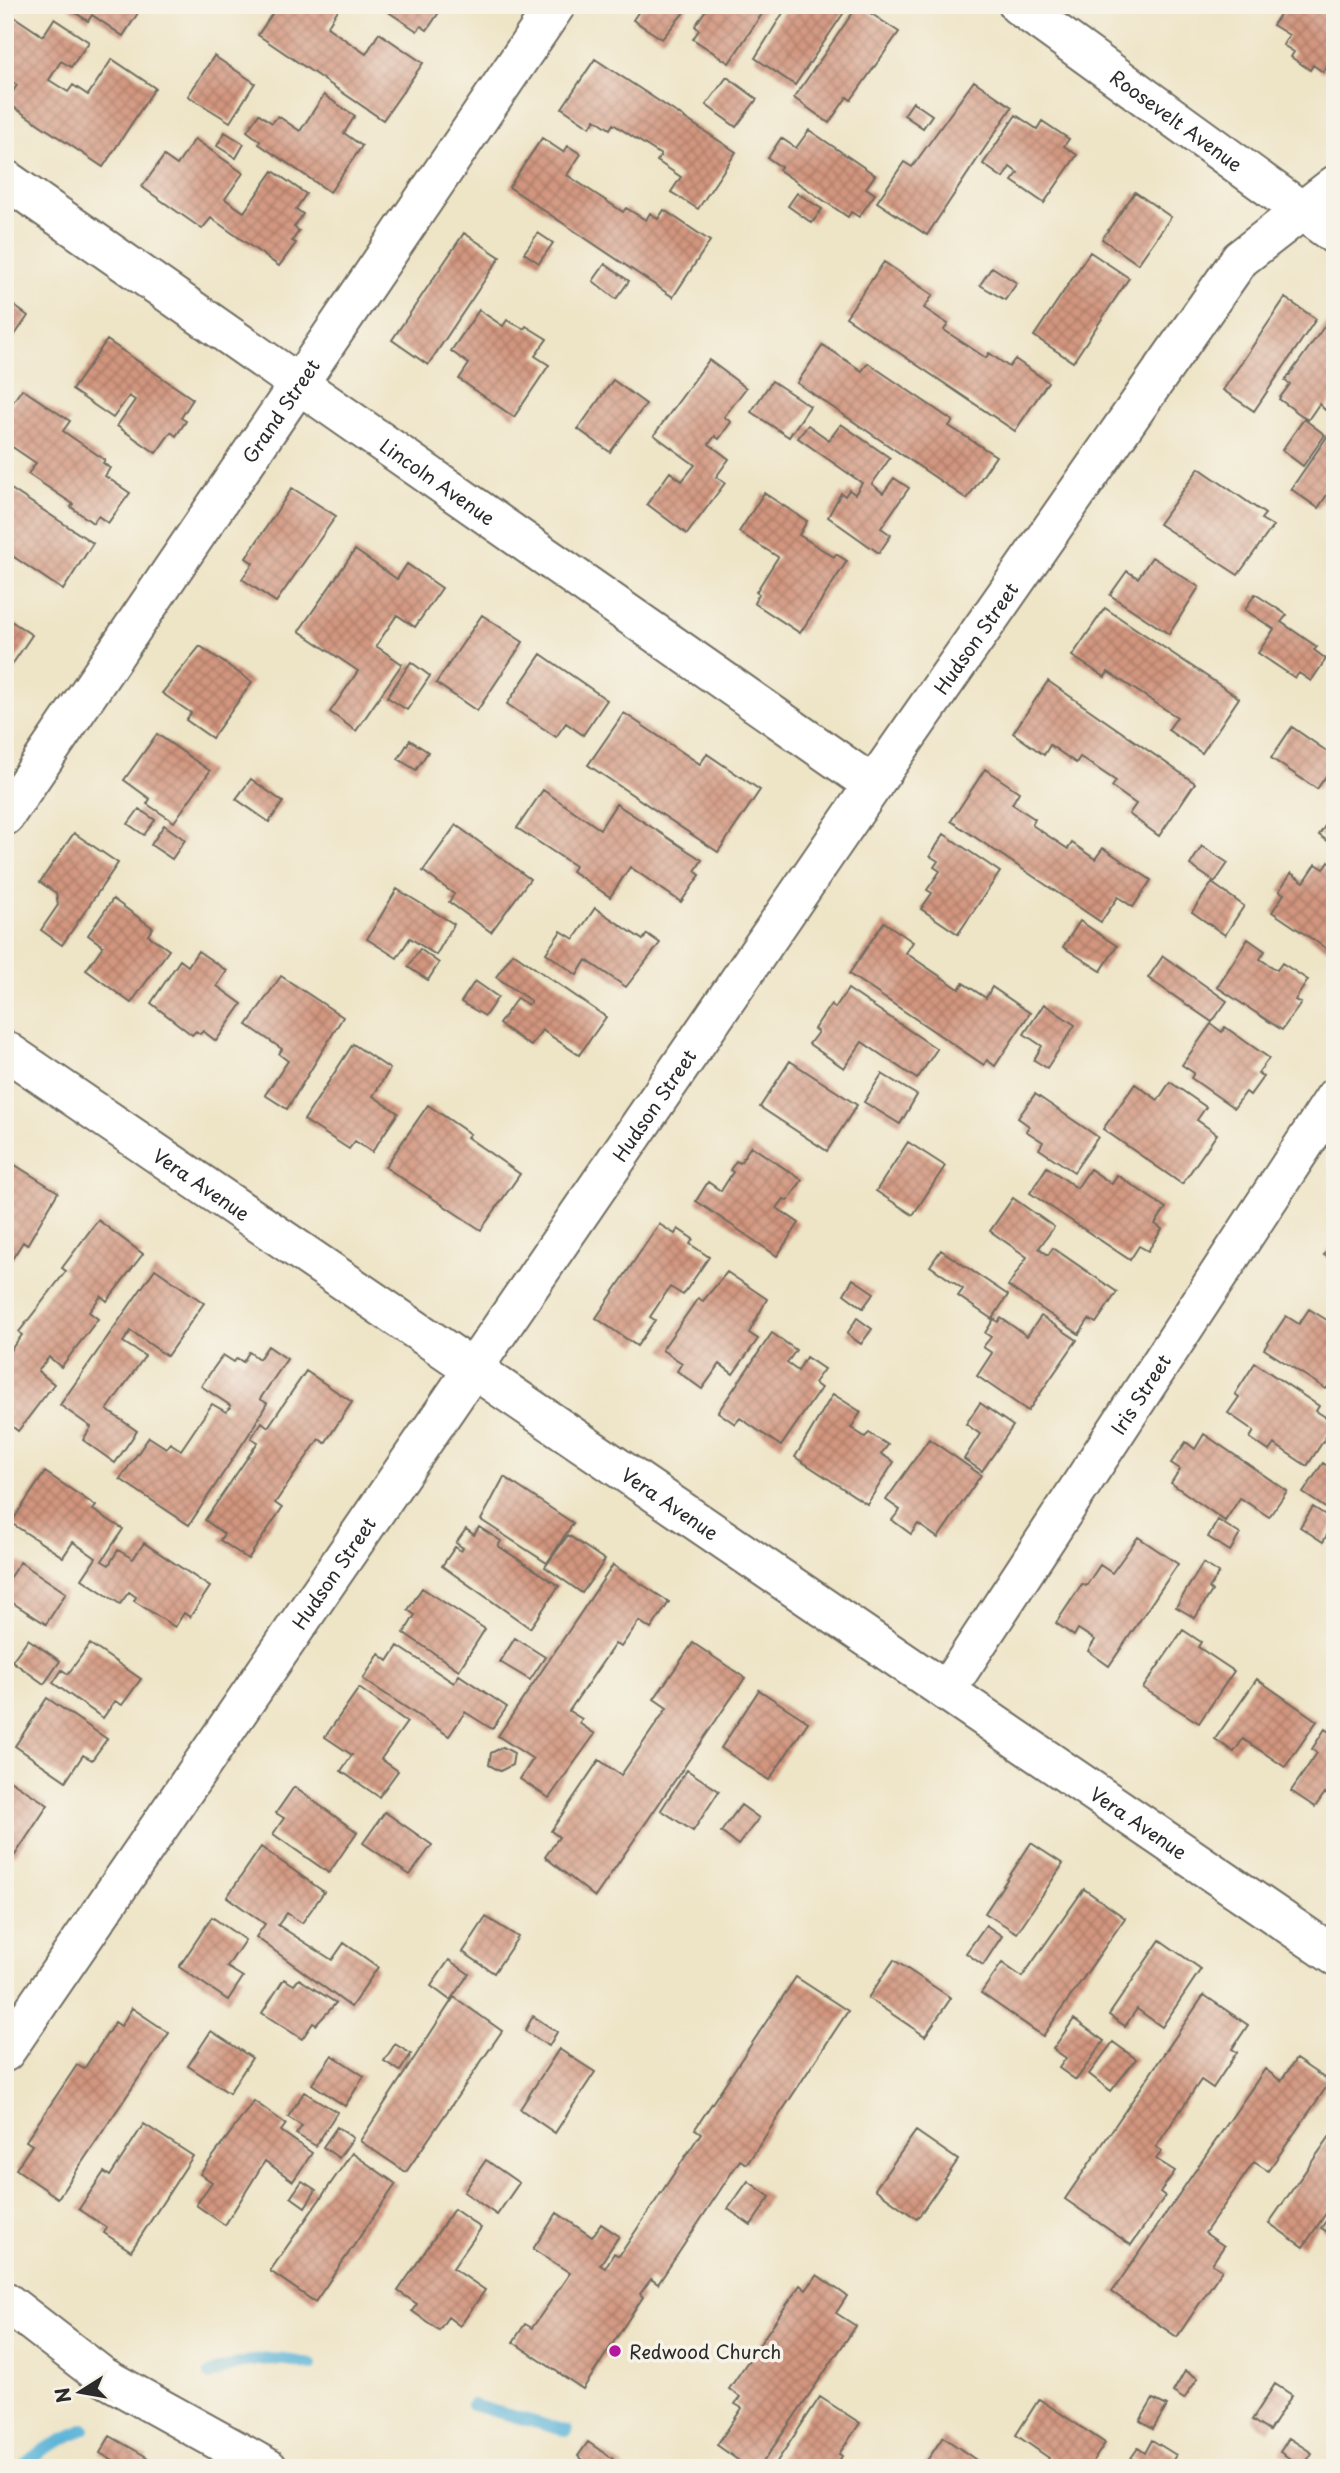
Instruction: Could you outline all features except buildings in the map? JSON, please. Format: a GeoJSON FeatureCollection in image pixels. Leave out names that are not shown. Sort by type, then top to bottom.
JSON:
{"type":"FeatureCollection","features":[{"type":"Feature","properties":{"kind":"street","name":"Grand Street"},"geometry":{"type":"LineString","coordinates":[[5,816],[556,5]]}},
{"type":"Feature","properties":{"kind":"street","name":"Roosevelt Avenue"},"geometry":{"type":"LineString","coordinates":[[1018,5],[1335,235]]}},
{"type":"Feature","properties":{"kind":"street","name":"Lincoln Avenue"},"geometry":{"type":"LineString","coordinates":[[5,179],[873,785]]}},
{"type":"Feature","properties":{"kind":"street","name":"Hudson Street"},"geometry":{"type":"LineString","coordinates":[[5,2052],[873,785],[1240,259],[1335,185]]}},
{"type":"Feature","properties":{"kind":"street","name":"Vera Avenue"},"geometry":{"type":"LineString","coordinates":[[5,1050],[423,1333],[471,1370],[532,1407],[1335,1956]]}},
{"type":"Feature","properties":{"kind":"street","name":"Iris Street"},"geometry":{"type":"LineString","coordinates":[[946,1691],[1335,1097]]}},
{"type":"Feature","properties":{"kind":"street"},"geometry":{"type":"LineString","coordinates":[[5,2301],[102,2376],[268,2468]]}},
{"type":"Feature","properties":{"kind":"waterway"},"geometry":{"type":"LineString","coordinates":[[209,2375],[235,2365],[259,2360],[284,2360],[311,2365]]}},
{"type":"Feature","properties":{"kind":"waterway"},"geometry":{"type":"LineString","coordinates":[[472,2405],[567,2431]]}},
{"type":"Feature","properties":{"kind":"waterway"},"geometry":{"type":"LineString","coordinates":[[20,2468],[44,2449],[84,2429]]}},
{"type":"Feature","properties":{"kind":"place","name":"Redwood Church"},"geometry":{"type":"Point","coordinates":[615,2351]}}]}
